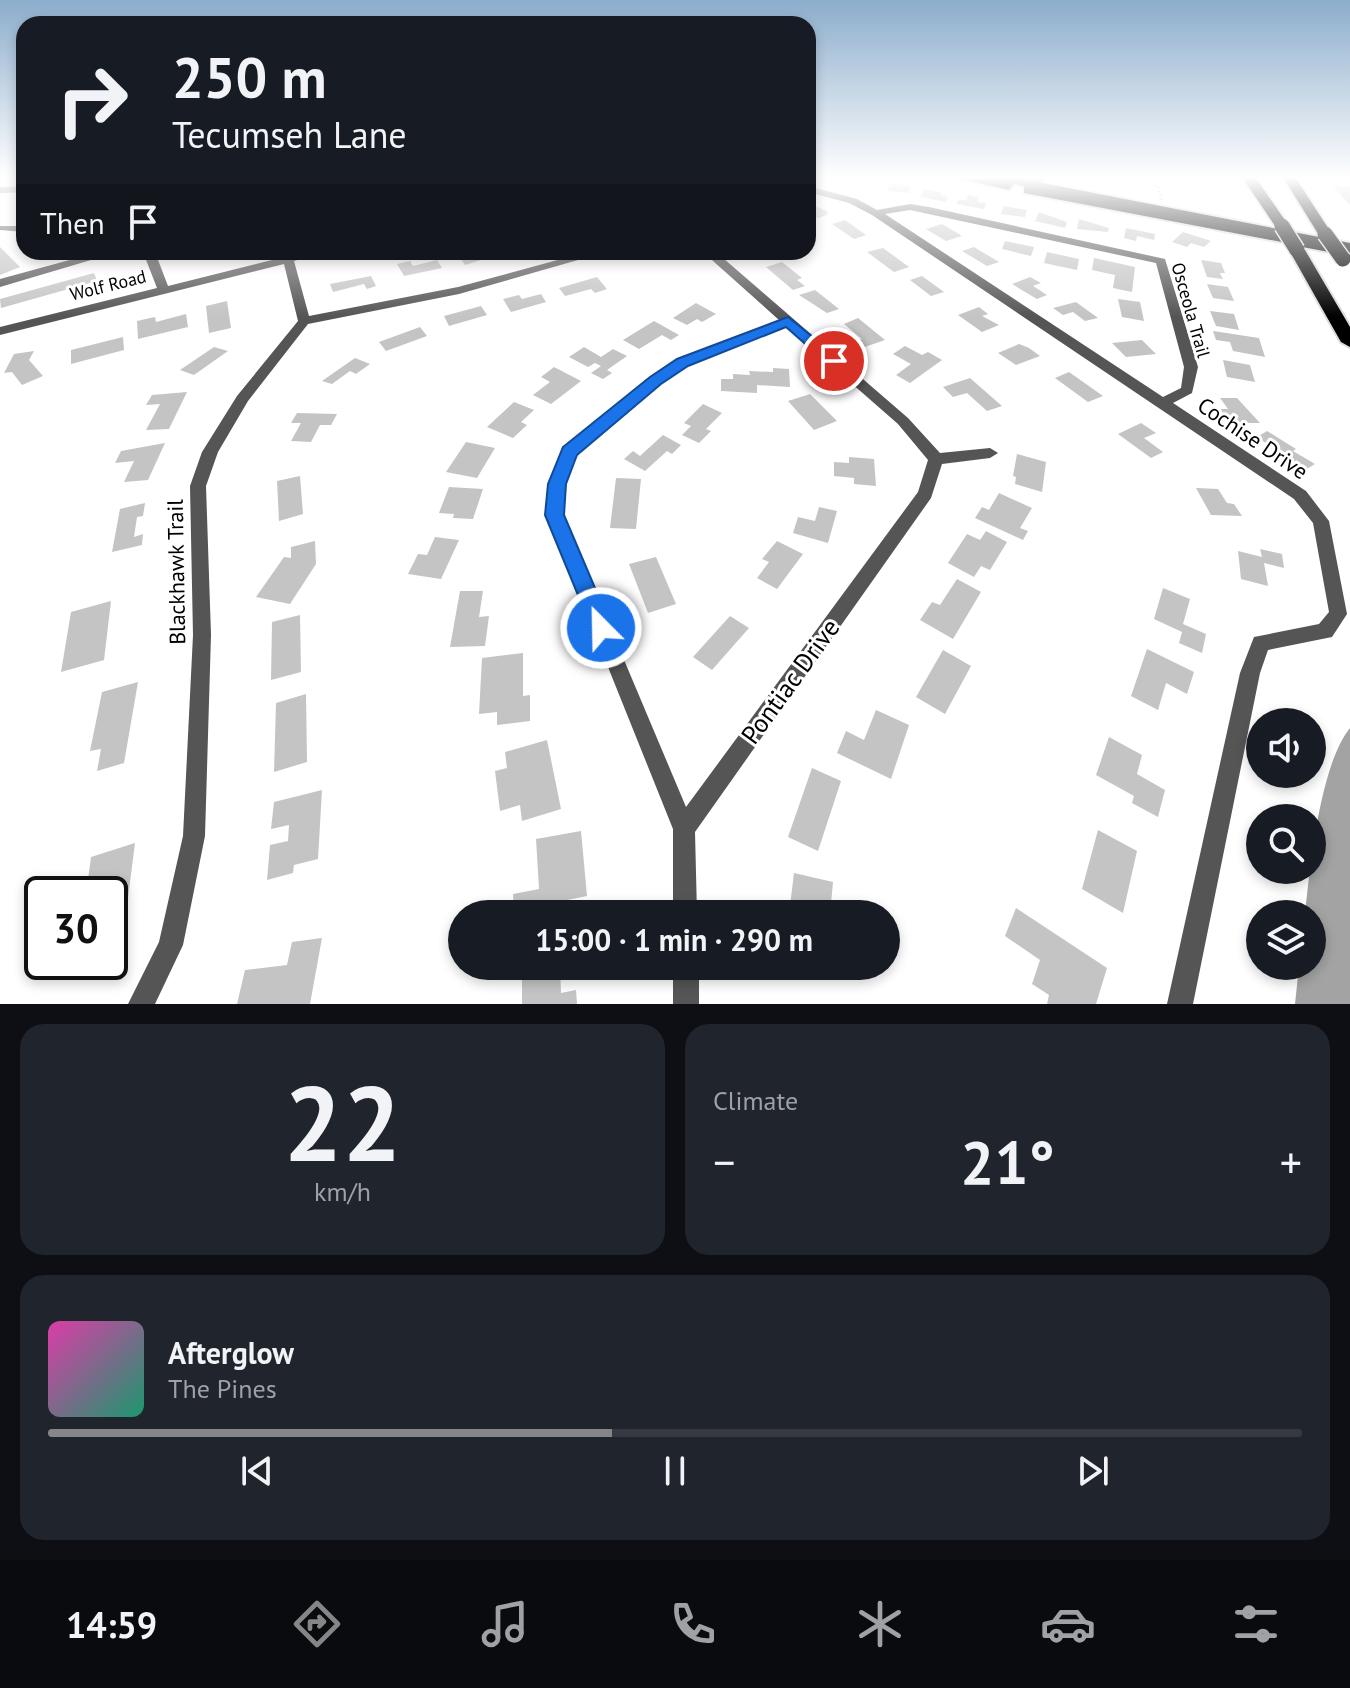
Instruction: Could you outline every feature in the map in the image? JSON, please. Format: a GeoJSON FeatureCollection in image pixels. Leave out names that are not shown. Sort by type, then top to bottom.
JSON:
{"type":"FeatureCollection","features":[{"type":"Feature","properties":{"kind":"highway"},"geometry":{"type":"LineString","coordinates":[[1196,224],[1349,256]]}},
{"type":"Feature","properties":{"kind":"highway"},"geometry":{"type":"LineString","coordinates":[[1281,224],[1350,342]]}},
{"type":"Feature","properties":{"kind":"highway"},"geometry":{"type":"LineString","coordinates":[[1319,224],[1349,256]]}},
{"type":"Feature","properties":{"kind":"main road"},"geometry":{"type":"LineString","coordinates":[[1222,224],[1349,256]]}},
{"type":"Feature","properties":{"kind":"street","name":"Cochise Drive"},"geometry":{"type":"LineString","coordinates":[[892,224],[1300,495],[1321,521],[1338,614],[1325,631],[1261,643],[1250,673],[1180,1004]]}},
{"type":"Feature","properties":{"kind":"street","name":"Osceola Trail"},"geometry":{"type":"LineString","coordinates":[[992,224],[1161,261],[1191,367],[1187,390],[1162,403]]}},
{"type":"Feature","properties":{"kind":"street"},"geometry":{"type":"LineString","coordinates":[[61,260],[65,265]]}},
{"type":"Feature","properties":{"kind":"street"},"geometry":{"type":"LineString","coordinates":[[0,283],[83,260]]}},
{"type":"Feature","properties":{"kind":"street"},"geometry":{"type":"LineString","coordinates":[[152,260],[163,289]]}},
{"type":"Feature","properties":{"kind":"street","name":"Wolf Road"},"geometry":{"type":"LineString","coordinates":[[0,331],[284,260]]}},
{"type":"Feature","properties":{"kind":"street"},"geometry":{"type":"LineString","coordinates":[[288,260],[304,321],[459,290],[570,260]]}},
{"type":"Feature","properties":{"kind":"street"},"geometry":{"type":"LineString","coordinates":[[718,260],[903,421],[936,459],[990,453]]}},
{"type":"Feature","properties":{"kind":"street","name":"Blackhawk Trail"},"geometry":{"type":"LineString","coordinates":[[141,1004],[171,945],[194,836],[202,635],[198,486],[210,452],[242,399],[304,321]]}},
{"type":"Feature","properties":{"kind":"street"},"geometry":{"type":"LineString","coordinates":[[685,900],[684,829],[555,515],[557,484],[569,452],[656,380],[682,363],[788,321]]}},
{"type":"Feature","properties":{"kind":"street","name":"Pontiac Drive"},"geometry":{"type":"LineString","coordinates":[[684,829],[925,494],[936,459]]}},
{"type":"Feature","properties":{"kind":"street"},"geometry":{"type":"LineString","coordinates":[[686,980],[686,1004]]}},
{"type":"Feature","properties":{"kind":"shaded area"},"geometry":{"type":"Polygon","coordinates":[[[1350,728],[1350,1004],[1295,1004],[1298,980],[1326,980],[1326,900],[1307,900],[1308,884],[1326,884],[1326,804],[1321,804],[1340,745],[1350,728]]]}},
{"type":"Feature","properties":{"kind":"building"},"geometry":{"type":"Polygon","coordinates":[[[832,224],[850,224],[866,235],[854,239],[832,224]]]}},
{"type":"Feature","properties":{"kind":"building"},"geometry":{"type":"Polygon","coordinates":[[[942,224],[962,236],[946,241],[926,229],[942,224]]]}},
{"type":"Feature","properties":{"kind":"building"},"geometry":{"type":"Polygon","coordinates":[[[1078,224],[1109,228],[1108,232],[1077,229],[1078,224]]]}},
{"type":"Feature","properties":{"kind":"building"},"geometry":{"type":"Polygon","coordinates":[[[1126,228],[1155,234],[1154,240],[1137,236],[1136,241],[1124,238],[1126,228]]]}},
{"type":"Feature","properties":{"kind":"building"},"geometry":{"type":"Polygon","coordinates":[[[1183,232],[1211,241],[1204,247],[1191,243],[1187,247],[1172,242],[1183,232]]]}},
{"type":"Feature","properties":{"kind":"building"},"geometry":{"type":"Polygon","coordinates":[[[1005,241],[1034,247],[1031,256],[1002,249],[1005,241]]]}},
{"type":"Feature","properties":{"kind":"building"},"geometry":{"type":"Polygon","coordinates":[[[0,247],[20,267],[0,275],[0,247]]]}},
{"type":"Feature","properties":{"kind":"building"},"geometry":{"type":"Polygon","coordinates":[[[974,247],[999,262],[987,266],[962,251],[974,247]]]}},
{"type":"Feature","properties":{"kind":"building"},"geometry":{"type":"Polygon","coordinates":[[[883,248],[909,267],[894,272],[867,252],[883,248]]]}},
{"type":"Feature","properties":{"kind":"building"},"geometry":{"type":"Polygon","coordinates":[[[1047,252],[1079,259],[1077,270],[1044,263],[1047,252]]]}},
{"type":"Feature","properties":{"kind":"building"},"geometry":{"type":"Polygon","coordinates":[[[1094,258],[1135,267],[1132,292],[1113,288],[1115,275],[1092,270],[1094,258]]]}},
{"type":"Feature","properties":{"kind":"building"},"geometry":{"type":"Polygon","coordinates":[[[437,260],[442,268],[404,276],[397,264],[410,261],[413,266],[437,260]]]}},
{"type":"Feature","properties":{"kind":"building"},"geometry":{"type":"Polygon","coordinates":[[[462,260],[481,260],[465,265],[462,260]]]}},
{"type":"Feature","properties":{"kind":"building"},"geometry":{"type":"Polygon","coordinates":[[[1201,260],[1221,263],[1225,273],[1220,273],[1223,279],[1207,277],[1201,260]]]}},
{"type":"Feature","properties":{"kind":"building"},"geometry":{"type":"Polygon","coordinates":[[[782,262],[802,278],[797,280],[805,286],[793,290],[766,267],[782,262]]]}},
{"type":"Feature","properties":{"kind":"building"},"geometry":{"type":"Polygon","coordinates":[[[94,273],[97,281],[1,308],[0,299],[94,273]]]}},
{"type":"Feature","properties":{"kind":"building"},"geometry":{"type":"Polygon","coordinates":[[[371,276],[376,286],[367,289],[364,284],[333,292],[330,284],[371,276]]]}},
{"type":"Feature","properties":{"kind":"building"},"geometry":{"type":"Polygon","coordinates":[[[922,276],[944,292],[931,296],[910,280],[922,276]]]}},
{"type":"Feature","properties":{"kind":"building"},"geometry":{"type":"Polygon","coordinates":[[[597,277],[607,289],[595,293],[591,289],[565,296],[559,288],[597,277]]]}},
{"type":"Feature","properties":{"kind":"building"},"geometry":{"type":"Polygon","coordinates":[[[1030,277],[1041,283],[1033,286],[1047,295],[1037,299],[1012,284],[1030,277]]]}},
{"type":"Feature","properties":{"kind":"building"},"geometry":{"type":"Polygon","coordinates":[[[1207,284],[1228,287],[1234,301],[1213,298],[1207,284]]]}},
{"type":"Feature","properties":{"kind":"building"},"geometry":{"type":"Polygon","coordinates":[[[815,290],[839,309],[827,313],[799,295],[815,290]]]}},
{"type":"Feature","properties":{"kind":"building"},"geometry":{"type":"Polygon","coordinates":[[[541,294],[546,302],[511,312],[503,299],[519,295],[522,299],[541,294]]]}},
{"type":"Feature","properties":{"kind":"building"},"geometry":{"type":"Polygon","coordinates":[[[1118,299],[1140,302],[1144,321],[1122,317],[1118,299]]]}},
{"type":"Feature","properties":{"kind":"building"},"geometry":{"type":"Polygon","coordinates":[[[227,301],[231,328],[209,333],[206,306],[227,301]]]}},
{"type":"Feature","properties":{"kind":"building"},"geometry":{"type":"Polygon","coordinates":[[[1076,302],[1098,318],[1085,321],[1073,312],[1063,315],[1053,308],[1076,302]]]}},
{"type":"Feature","properties":{"kind":"building"},"geometry":{"type":"Polygon","coordinates":[[[696,303],[716,314],[702,322],[697,319],[687,325],[673,318],[696,303]]]}},
{"type":"Feature","properties":{"kind":"building"},"geometry":{"type":"Polygon","coordinates":[[[481,306],[487,315],[449,326],[444,316],[481,306]]]}},
{"type":"Feature","properties":{"kind":"building"},"geometry":{"type":"Polygon","coordinates":[[[979,307],[988,314],[982,316],[999,325],[982,332],[958,315],[979,307]]]}},
{"type":"Feature","properties":{"kind":"building"},"geometry":{"type":"Polygon","coordinates":[[[1210,311],[1234,314],[1239,330],[1216,326],[1210,311]]]}},
{"type":"Feature","properties":{"kind":"building"},"geometry":{"type":"Polygon","coordinates":[[[186,314],[188,327],[138,339],[137,321],[155,317],[156,322],[186,314]]]}},
{"type":"Feature","properties":{"kind":"building"},"geometry":{"type":"Polygon","coordinates":[[[858,318],[885,340],[862,348],[855,342],[862,339],[844,324],[858,318]]]}},
{"type":"Feature","properties":{"kind":"building"},"geometry":{"type":"Polygon","coordinates":[[[654,321],[679,335],[671,340],[662,335],[639,349],[623,340],[654,321]]]}},
{"type":"Feature","properties":{"kind":"building"},"geometry":{"type":"Polygon","coordinates":[[[420,327],[427,336],[386,351],[379,342],[420,327]]]}},
{"type":"Feature","properties":{"kind":"building"},"geometry":{"type":"Polygon","coordinates":[[[1213,331],[1259,338],[1265,357],[1233,351],[1230,342],[1216,340],[1213,331]]]}},
{"type":"Feature","properties":{"kind":"building"},"geometry":{"type":"Polygon","coordinates":[[[123,337],[124,350],[71,364],[71,350],[123,337]]]}},
{"type":"Feature","properties":{"kind":"building"},"geometry":{"type":"Polygon","coordinates":[[[1142,340],[1156,354],[1126,357],[1112,343],[1142,340]]]}},
{"type":"Feature","properties":{"kind":"building"},"geometry":{"type":"Polygon","coordinates":[[[1019,344],[1040,356],[1016,365],[998,353],[1019,344]]]}},
{"type":"Feature","properties":{"kind":"building"},"geometry":{"type":"Polygon","coordinates":[[[905,346],[922,355],[928,352],[942,360],[910,383],[896,375],[911,364],[893,354],[905,346]]]}},
{"type":"Feature","properties":{"kind":"building"},"geometry":{"type":"Polygon","coordinates":[[[214,347],[228,351],[194,375],[180,370],[214,347]]]}},
{"type":"Feature","properties":{"kind":"building"},"geometry":{"type":"Polygon","coordinates":[[[584,347],[601,357],[613,349],[627,356],[607,370],[612,373],[603,379],[591,373],[601,366],[595,363],[588,367],[569,357],[584,347]]]}},
{"type":"Feature","properties":{"kind":"building"},"geometry":{"type":"Polygon","coordinates":[[[34,351],[29,360],[43,376],[22,385],[12,372],[4,373],[14,354],[34,351]]]}},
{"type":"Feature","properties":{"kind":"building"},"geometry":{"type":"Polygon","coordinates":[[[355,358],[370,364],[356,374],[350,371],[332,384],[322,381],[355,358]]]}},
{"type":"Feature","properties":{"kind":"building"},"geometry":{"type":"Polygon","coordinates":[[[1223,360],[1250,365],[1255,382],[1227,377],[1223,360]]]}},
{"type":"Feature","properties":{"kind":"building"},"geometry":{"type":"Polygon","coordinates":[[[554,367],[581,381],[551,404],[533,395],[550,382],[541,377],[554,367]]]}},
{"type":"Feature","properties":{"kind":"building"},"geometry":{"type":"Polygon","coordinates":[[[773,368],[789,369],[790,387],[757,385],[757,393],[721,391],[721,379],[733,379],[733,374],[750,375],[749,371],[773,372],[773,368]]]}},
{"type":"Feature","properties":{"kind":"building"},"geometry":{"type":"Polygon","coordinates":[[[1069,372],[1103,396],[1088,402],[1055,378],[1069,372]]]}},
{"type":"Feature","properties":{"kind":"building"},"geometry":{"type":"Polygon","coordinates":[[[970,378],[1002,406],[987,411],[967,393],[953,397],[943,387],[970,378]]]}},
{"type":"Feature","properties":{"kind":"building"},"geometry":{"type":"Polygon","coordinates":[[[187,392],[169,429],[146,430],[160,404],[146,405],[152,395],[187,392]]]}},
{"type":"Feature","properties":{"kind":"building"},"geometry":{"type":"Polygon","coordinates":[[[810,394],[837,421],[814,430],[788,401],[810,394]]]}},
{"type":"Feature","properties":{"kind":"building"},"geometry":{"type":"Polygon","coordinates":[[[1220,398],[1237,398],[1260,423],[1230,423],[1220,409],[1228,409],[1220,398]]]}},
{"type":"Feature","properties":{"kind":"building"},"geometry":{"type":"Polygon","coordinates":[[[514,402],[534,410],[521,422],[527,425],[513,438],[487,427],[514,402]]]}},
{"type":"Feature","properties":{"kind":"building"},"geometry":{"type":"Polygon","coordinates":[[[703,404],[722,413],[706,429],[711,431],[699,443],[682,435],[691,426],[684,423],[703,404]]]}},
{"type":"Feature","properties":{"kind":"building"},"geometry":{"type":"Polygon","coordinates":[[[297,413],[337,414],[331,425],[320,425],[311,442],[291,441],[301,423],[291,423],[297,413]]]}},
{"type":"Feature","properties":{"kind":"building"},"geometry":{"type":"Polygon","coordinates":[[[1141,423],[1156,433],[1144,438],[1163,452],[1151,458],[1118,434],[1141,423]]]}},
{"type":"Feature","properties":{"kind":"building"},"geometry":{"type":"Polygon","coordinates":[[[1267,431],[1315,464],[1305,470],[1257,437],[1267,431]]]}},
{"type":"Feature","properties":{"kind":"building"},"geometry":{"type":"Polygon","coordinates":[[[663,435],[681,445],[672,454],[667,451],[645,471],[624,459],[633,451],[640,456],[663,435]]]}},
{"type":"Feature","properties":{"kind":"building"},"geometry":{"type":"Polygon","coordinates":[[[466,442],[495,448],[477,478],[446,472],[466,442]]]}},
{"type":"Feature","properties":{"kind":"building"},"geometry":{"type":"Polygon","coordinates":[[[165,443],[148,480],[124,482],[134,461],[115,463],[121,451],[165,443]]]}},
{"type":"Feature","properties":{"kind":"building"},"geometry":{"type":"Polygon","coordinates":[[[1017,454],[1046,462],[1042,492],[1015,484],[1016,477],[1013,476],[1017,454]]]}},
{"type":"Feature","properties":{"kind":"building"},"geometry":{"type":"Polygon","coordinates":[[[849,457],[874,459],[876,486],[854,484],[854,478],[834,476],[834,462],[849,463],[849,457]]]}},
{"type":"Feature","properties":{"kind":"building"},"geometry":{"type":"Polygon","coordinates":[[[300,476],[303,514],[279,521],[277,481],[300,476]]]}},
{"type":"Feature","properties":{"kind":"building"},"geometry":{"type":"Polygon","coordinates":[[[616,478],[641,479],[636,529],[610,528],[616,478]]]}},
{"type":"Feature","properties":{"kind":"building"},"geometry":{"type":"Polygon","coordinates":[[[449,487],[483,489],[473,519],[453,518],[454,514],[439,513],[449,487]]]}},
{"type":"Feature","properties":{"kind":"building"},"geometry":{"type":"Polygon","coordinates":[[[1196,488],[1218,489],[1227,503],[1234,504],[1242,516],[1211,515],[1196,488]]]}},
{"type":"Feature","properties":{"kind":"building"},"geometry":{"type":"Polygon","coordinates":[[[999,493],[1032,508],[1020,528],[1028,531],[1023,540],[975,518],[982,507],[989,510],[999,493]]]}},
{"type":"Feature","properties":{"kind":"building"},"geometry":{"type":"Polygon","coordinates":[[[145,503],[143,516],[137,517],[134,537],[143,534],[142,545],[112,552],[120,509],[145,503]]]}},
{"type":"Feature","properties":{"kind":"building"},"geometry":{"type":"Polygon","coordinates":[[[819,507],[837,511],[828,543],[793,533],[798,517],[815,521],[819,507]]]}},
{"type":"Feature","properties":{"kind":"building"},"geometry":{"type":"Polygon","coordinates":[[[986,531],[1007,542],[990,570],[981,566],[974,577],[948,563],[967,534],[980,540],[986,531]]]}},
{"type":"Feature","properties":{"kind":"building"},"geometry":{"type":"Polygon","coordinates":[[[435,537],[459,540],[441,579],[408,574],[418,554],[427,555],[435,537]]]}},
{"type":"Feature","properties":{"kind":"building"},"geometry":{"type":"Polygon","coordinates":[[[315,541],[316,564],[290,604],[256,597],[284,557],[291,558],[291,547],[315,541]]]}},
{"type":"Feature","properties":{"kind":"building"},"geometry":{"type":"Polygon","coordinates":[[[777,541],[803,554],[777,589],[757,578],[769,562],[762,559],[777,541]]]}},
{"type":"Feature","properties":{"kind":"building"},"geometry":{"type":"Polygon","coordinates":[[[1260,549],[1282,554],[1284,568],[1264,563],[1268,586],[1241,579],[1238,551],[1262,557],[1260,549]]]}},
{"type":"Feature","properties":{"kind":"building"},"geometry":{"type":"Polygon","coordinates":[[[656,557],[676,604],[648,613],[629,564],[656,557]]]}},
{"type":"Feature","properties":{"kind":"building"},"geometry":{"type":"Polygon","coordinates":[[[957,579],[981,592],[953,639],[920,620],[932,602],[940,605],[957,579]]]}},
{"type":"Feature","properties":{"kind":"building"},"geometry":{"type":"Polygon","coordinates":[[[1163,588],[1190,599],[1183,624],[1206,634],[1202,653],[1179,643],[1182,632],[1154,619],[1163,588]]]}},
{"type":"Feature","properties":{"kind":"building"},"geometry":{"type":"Polygon","coordinates":[[[460,591],[483,591],[479,617],[489,616],[485,646],[450,647],[460,591]]]}},
{"type":"Feature","properties":{"kind":"building"},"geometry":{"type":"Polygon","coordinates":[[[111,601],[104,660],[61,672],[71,612],[111,601]]]}},
{"type":"Feature","properties":{"kind":"building"},"geometry":{"type":"Polygon","coordinates":[[[300,615],[301,672],[271,680],[272,622],[300,615]]]}},
{"type":"Feature","properties":{"kind":"building"},"geometry":{"type":"Polygon","coordinates":[[[730,616],[749,628],[712,670],[693,657],[730,616]]]}},
{"type":"Feature","properties":{"kind":"building"},"geometry":{"type":"Polygon","coordinates":[[[1147,649],[1194,672],[1187,694],[1166,683],[1158,710],[1131,696],[1147,649]]]}},
{"type":"Feature","properties":{"kind":"building"},"geometry":{"type":"Polygon","coordinates":[[[943,650],[971,666],[945,714],[916,697],[943,650]]]}},
{"type":"Feature","properties":{"kind":"building"},"geometry":{"type":"Polygon","coordinates":[[[523,653],[523,696],[530,695],[530,721],[497,725],[497,712],[479,714],[482,658],[523,653]]]}},
{"type":"Feature","properties":{"kind":"building"},"geometry":{"type":"Polygon","coordinates":[[[138,682],[124,763],[97,771],[101,749],[90,751],[102,692],[138,682]]]}},
{"type":"Feature","properties":{"kind":"building"},"geometry":{"type":"Polygon","coordinates":[[[306,694],[307,762],[274,772],[276,703],[306,694]]]}},
{"type":"Feature","properties":{"kind":"building"},"geometry":{"type":"Polygon","coordinates":[[[876,710],[909,725],[891,779],[837,753],[846,731],[864,740],[876,710]]]}},
{"type":"Feature","properties":{"kind":"building"},"geometry":{"type":"Polygon","coordinates":[[[1109,737],[1142,755],[1137,774],[1165,790],[1158,817],[1132,803],[1134,796],[1096,775],[1109,737]]]}},
{"type":"Feature","properties":{"kind":"building"},"geometry":{"type":"Polygon","coordinates":[[[547,740],[561,809],[522,821],[520,805],[500,811],[495,771],[507,768],[505,752],[547,740]]]}},
{"type":"Feature","properties":{"kind":"building"},"geometry":{"type":"Polygon","coordinates":[[[812,768],[841,781],[818,851],[788,837],[812,768]]]}},
{"type":"Feature","properties":{"kind":"building"},"geometry":{"type":"Polygon","coordinates":[[[322,790],[318,859],[294,865],[293,873],[267,880],[270,845],[288,841],[289,825],[271,829],[274,802],[322,790]]]}},
{"type":"Feature","properties":{"kind":"building"},"geometry":{"type":"Polygon","coordinates":[[[1098,830],[1137,851],[1123,913],[1082,889],[1098,830]]]}},
{"type":"Feature","properties":{"kind":"building"},"geometry":{"type":"Polygon","coordinates":[[[581,831],[587,896],[567,900],[513,900],[513,894],[539,889],[536,839],[581,831]]]}},
{"type":"Feature","properties":{"kind":"building"},"geometry":{"type":"Polygon","coordinates":[[[135,843],[128,898],[128,876],[88,876],[91,857],[135,843]]]}},
{"type":"Feature","properties":{"kind":"building"},"geometry":{"type":"Polygon","coordinates":[[[794,873],[833,882],[831,900],[791,900],[794,873]]]}},
{"type":"Feature","properties":{"kind":"building"},"geometry":{"type":"Polygon","coordinates":[[[1016,908],[1107,968],[1096,1004],[1047,1004],[1049,995],[1032,984],[1040,960],[1005,936],[1016,908]]]}},
{"type":"Feature","properties":{"kind":"building"},"geometry":{"type":"Polygon","coordinates":[[[322,938],[310,1004],[237,1004],[245,970],[287,965],[292,942],[322,938]]]}},
{"type":"Feature","properties":{"kind":"building"},"geometry":{"type":"Polygon","coordinates":[[[522,980],[561,980],[561,993],[576,990],[577,1004],[522,1004],[522,980]]]}},
{"type":"Feature","properties":{"kind":"route"},"geometry":{"type":"LineString","coordinates":[[601,628],[555,515],[557,484],[569,452],[656,380],[682,363],[788,321],[834,361]]}}]}
